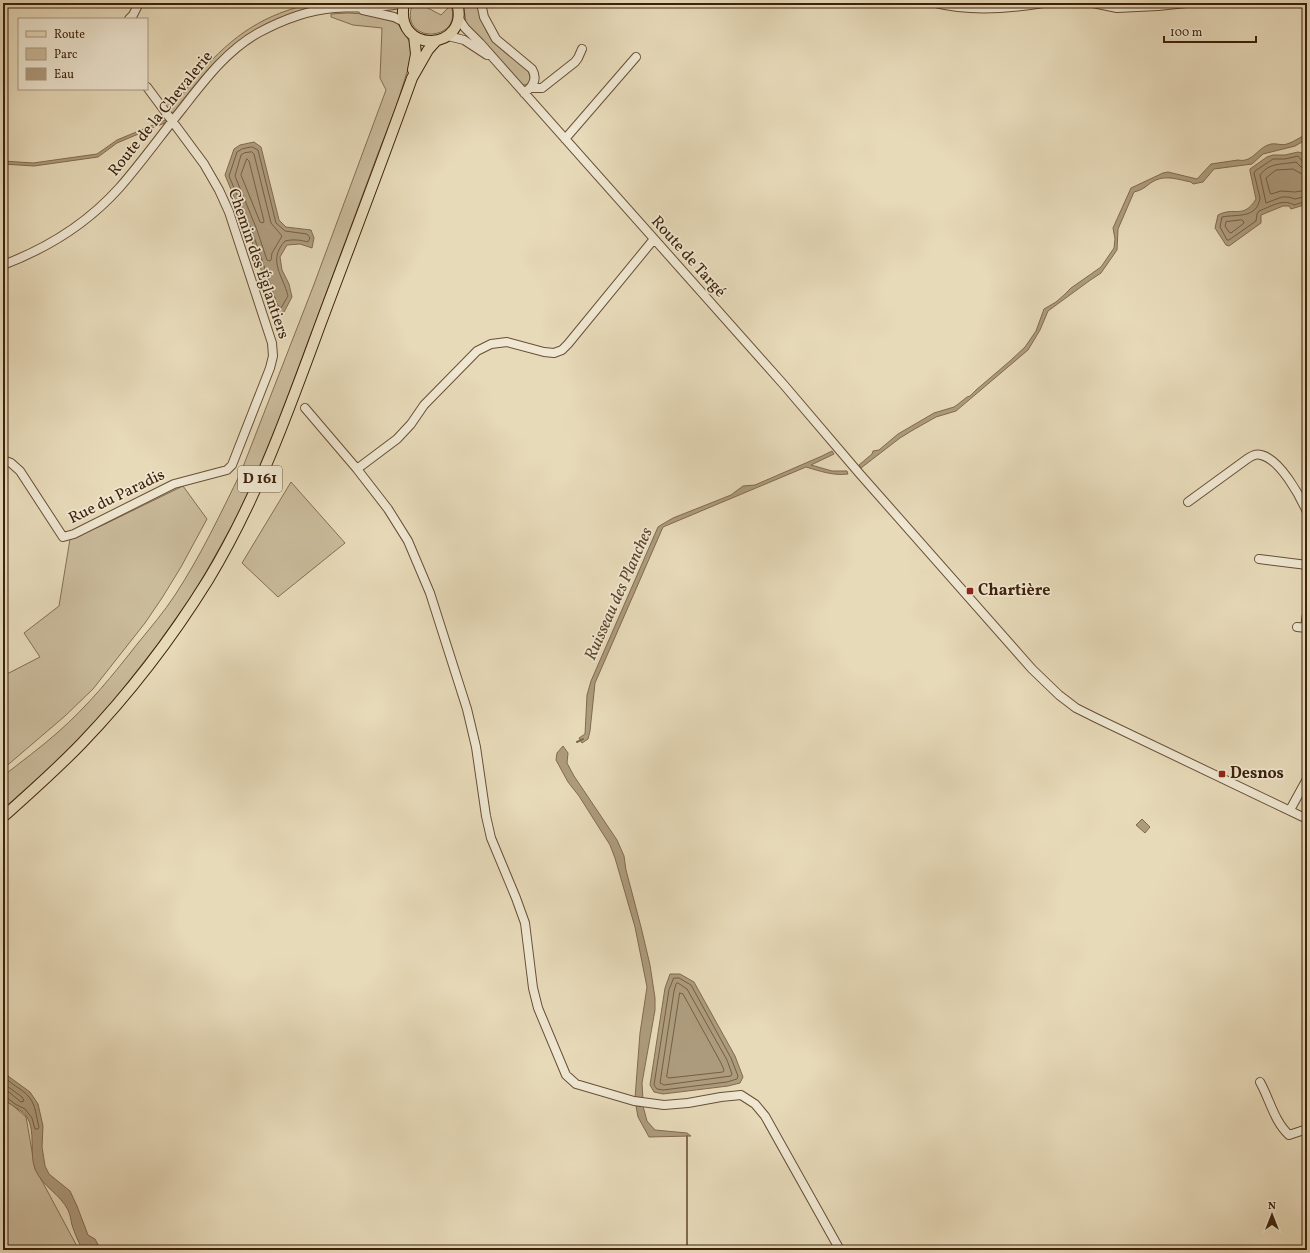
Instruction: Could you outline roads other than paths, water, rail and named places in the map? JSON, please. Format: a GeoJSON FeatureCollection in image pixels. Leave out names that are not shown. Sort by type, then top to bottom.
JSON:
{"type":"FeatureCollection","features":[{"type":"Feature","properties":{"kind":"main road"},"geometry":{"type":"LineString","coordinates":[[404,3],[402,12],[404,22],[408,30],[414,36],[428,42],[436,41],[448,36],[457,26],[459,10],[457,3]]}},
{"type":"Feature","properties":{"kind":"main road","name":"D 161"},"geometry":{"type":"LineString","coordinates":[[412,78],[416,54],[414,36]]}},
{"type":"Feature","properties":{"kind":"main road","name":"D 161"},"geometry":{"type":"LineString","coordinates":[[3,817],[47,778],[120,701],[159,652],[183,618],[222,555],[247,509],[285,420],[412,78],[428,50],[436,41]]}},
{"type":"Feature","properties":{"kind":"street"},"geometry":{"type":"LineString","coordinates":[[130,18],[139,3]]}},
{"type":"Feature","properties":{"kind":"street","name":"Route de la Chevalerie"},"geometry":{"type":"LineString","coordinates":[[3,265],[46,246],[72,230],[98,209],[120,187],[216,66],[247,40],[269,27],[297,16],[322,9],[394,6],[404,3]]}},
{"type":"Feature","properties":{"kind":"street"},"geometry":{"type":"LineString","coordinates":[[481,3],[484,16],[496,39],[532,69],[535,74],[532,88]]}},
{"type":"Feature","properties":{"kind":"street"},"geometry":{"type":"LineString","coordinates":[[935,3],[978,9],[1003,8],[1043,3]]}},
{"type":"Feature","properties":{"kind":"street"},"geometry":{"type":"LineString","coordinates":[[1093,3],[1117,8],[1137,8],[1186,3]]}},
{"type":"Feature","properties":{"kind":"street","name":"Route de la Chevalerie"},"geometry":{"type":"LineString","coordinates":[[352,8],[394,17],[404,22]]}},
{"type":"Feature","properties":{"kind":"street","name":"Route de Targé"},"geometry":{"type":"LineString","coordinates":[[459,19],[465,28],[784,385],[859,473],[1032,669],[1059,695],[1076,708],[1307,819]]}},
{"type":"Feature","properties":{"kind":"street","name":"Route de Targé"},"geometry":{"type":"LineString","coordinates":[[448,36],[464,40],[495,60]]}},
{"type":"Feature","properties":{"kind":"street"},"geometry":{"type":"LineString","coordinates":[[524,93],[532,88],[542,88],[575,62],[582,49]]}},
{"type":"Feature","properties":{"kind":"street"},"geometry":{"type":"LineString","coordinates":[[565,139],[636,57]]}},
{"type":"Feature","properties":{"kind":"street","name":"Chemin des Églantiers"},"geometry":{"type":"LineString","coordinates":[[148,88],[204,164],[219,190],[229,212],[272,344],[273,356],[270,368],[232,465]]}},
{"type":"Feature","properties":{"kind":"street"},"geometry":{"type":"LineString","coordinates":[[357,469],[397,439],[411,424],[424,405],[477,351],[491,344],[507,342],[544,352],[562,350],[654,239]]}},
{"type":"Feature","properties":{"kind":"street"},"geometry":{"type":"LineString","coordinates":[[306,408],[388,509],[408,541],[430,593],[467,709],[476,747],[486,816],[491,838],[525,923],[533,988],[538,1008],[566,1075],[576,1084],[634,1101],[664,1105],[741,1095],[755,1104],[765,1116],[840,1250]]}},
{"type":"Feature","properties":{"kind":"street"},"geometry":{"type":"LineString","coordinates":[[1188,502],[1247,458],[1258,454],[1266,456],[1279,468],[1294,488],[1307,512]]}},
{"type":"Feature","properties":{"kind":"street","name":"Rue du Paradis"},"geometry":{"type":"LineString","coordinates":[[3,460],[11,463],[20,471],[63,537],[74,534],[174,484],[227,470],[232,465]]}},
{"type":"Feature","properties":{"kind":"street"},"geometry":{"type":"LineString","coordinates":[[1259,559],[1307,565]]}},
{"type":"Feature","properties":{"kind":"street"},"geometry":{"type":"LineString","coordinates":[[1303,628],[1307,614]]}},
{"type":"Feature","properties":{"kind":"street"},"geometry":{"type":"LineString","coordinates":[[1290,810],[1307,779]]}},
{"type":"Feature","properties":{"kind":"street"},"geometry":{"type":"LineString","coordinates":[[1260,1082],[1278,1122],[1289,1135],[1307,1129]]}},
{"type":"Feature","properties":{"kind":"water"},"geometry":{"type":"Polygon","coordinates":[[[165,120],[167,122],[117,143],[98,157],[34,166],[3,164],[3,161],[33,163],[97,154],[117,140],[165,120]]]}},
{"type":"Feature","properties":{"kind":"water"},"geometry":{"type":"Polygon","coordinates":[[[1307,134],[1307,139],[1295,146],[1263,154],[1252,164],[1214,169],[1203,182],[1193,184],[1191,182],[1178,179],[1165,178],[1156,180],[1134,192],[1118,229],[1117,250],[1101,273],[1048,311],[1040,330],[1028,350],[956,411],[936,417],[913,430],[900,438],[861,468],[859,465],[872,454],[873,451],[879,450],[898,434],[934,413],[954,407],[970,396],[1025,347],[1036,331],[1044,309],[1056,302],[1071,288],[1101,267],[1114,248],[1115,239],[1113,228],[1131,188],[1168,172],[1197,179],[1211,164],[1251,158],[1268,145],[1287,144],[1307,134]]]}},
{"type":"Feature","properties":{"kind":"water"},"geometry":{"type":"Polygon","coordinates":[[[254,142],[261,147],[279,220],[286,227],[311,230],[314,238],[312,248],[300,244],[287,245],[280,257],[282,270],[289,284],[292,297],[284,312],[278,313],[273,306],[249,233],[225,175],[234,149],[240,145],[254,142]]]}},
{"type":"Feature","properties":{"kind":"water"},"geometry":{"type":"Polygon","coordinates":[[[1298,152],[1302,153],[1307,163],[1307,204],[1291,209],[1289,206],[1283,206],[1261,215],[1261,223],[1229,246],[1226,245],[1215,228],[1218,215],[1229,212],[1243,211],[1247,209],[1256,199],[1250,169],[1267,157],[1298,152]]]}},
{"type":"Feature","properties":{"kind":"water"},"geometry":{"type":"Polygon","coordinates":[[[832,451],[834,454],[811,465],[832,471],[847,471],[848,474],[832,474],[806,467],[663,527],[595,683],[590,731],[588,739],[582,743],[579,738],[585,734],[587,695],[591,681],[658,527],[673,518],[731,495],[743,486],[755,485],[832,451]]]}},
{"type":"Feature","properties":{"kind":"water"},"geometry":{"type":"Polygon","coordinates":[[[563,746],[568,753],[567,763],[574,776],[617,840],[624,856],[626,870],[650,965],[655,998],[655,1010],[642,1083],[643,1100],[635,1098],[640,1033],[647,987],[635,927],[610,845],[579,796],[568,782],[556,760],[557,753],[563,746]]]}},
{"type":"Feature","properties":{"kind":"water"},"geometry":{"type":"Polygon","coordinates":[[[1142,819],[1150,827],[1145,833],[1136,825],[1142,819]]]}},
{"type":"Feature","properties":{"kind":"water"},"geometry":{"type":"Polygon","coordinates":[[[670,974],[680,974],[694,982],[735,1056],[743,1077],[740,1083],[728,1086],[663,1094],[654,1092],[650,1085],[665,988],[670,974]]]}},
{"type":"Feature","properties":{"kind":"water"},"geometry":{"type":"Polygon","coordinates":[[[3,1056],[8,1076],[30,1092],[38,1104],[43,1126],[42,1147],[45,1166],[49,1174],[70,1191],[88,1235],[95,1239],[101,1250],[83,1250],[74,1232],[70,1215],[65,1204],[38,1175],[33,1163],[30,1123],[25,1114],[3,1098],[3,1056]]]}},
{"type":"Feature","properties":{"kind":"water"},"geometry":{"type":"Polygon","coordinates":[[[636,1106],[643,1106],[647,1121],[655,1130],[687,1133],[691,1136],[649,1137],[638,1117],[636,1106]]]}},
{"type":"Feature","properties":{"kind":"waterway","name":"Ruisseau des Planches"},"geometry":{"type":"LineString","coordinates":[[577,742],[583,739]]}},
{"type":"Feature","properties":{"kind":"waterway","name":"Ruisseau des Planches"},"geometry":{"type":"LineString","coordinates":[[687,1136],[687,1250]]}},
{"type":"Feature","properties":{"kind":"place","name":"Chartière"},"geometry":{"type":"Point","coordinates":[970,591]}},
{"type":"Feature","properties":{"kind":"place","name":"Desnos"},"geometry":{"type":"Point","coordinates":[1222,774]}}]}
